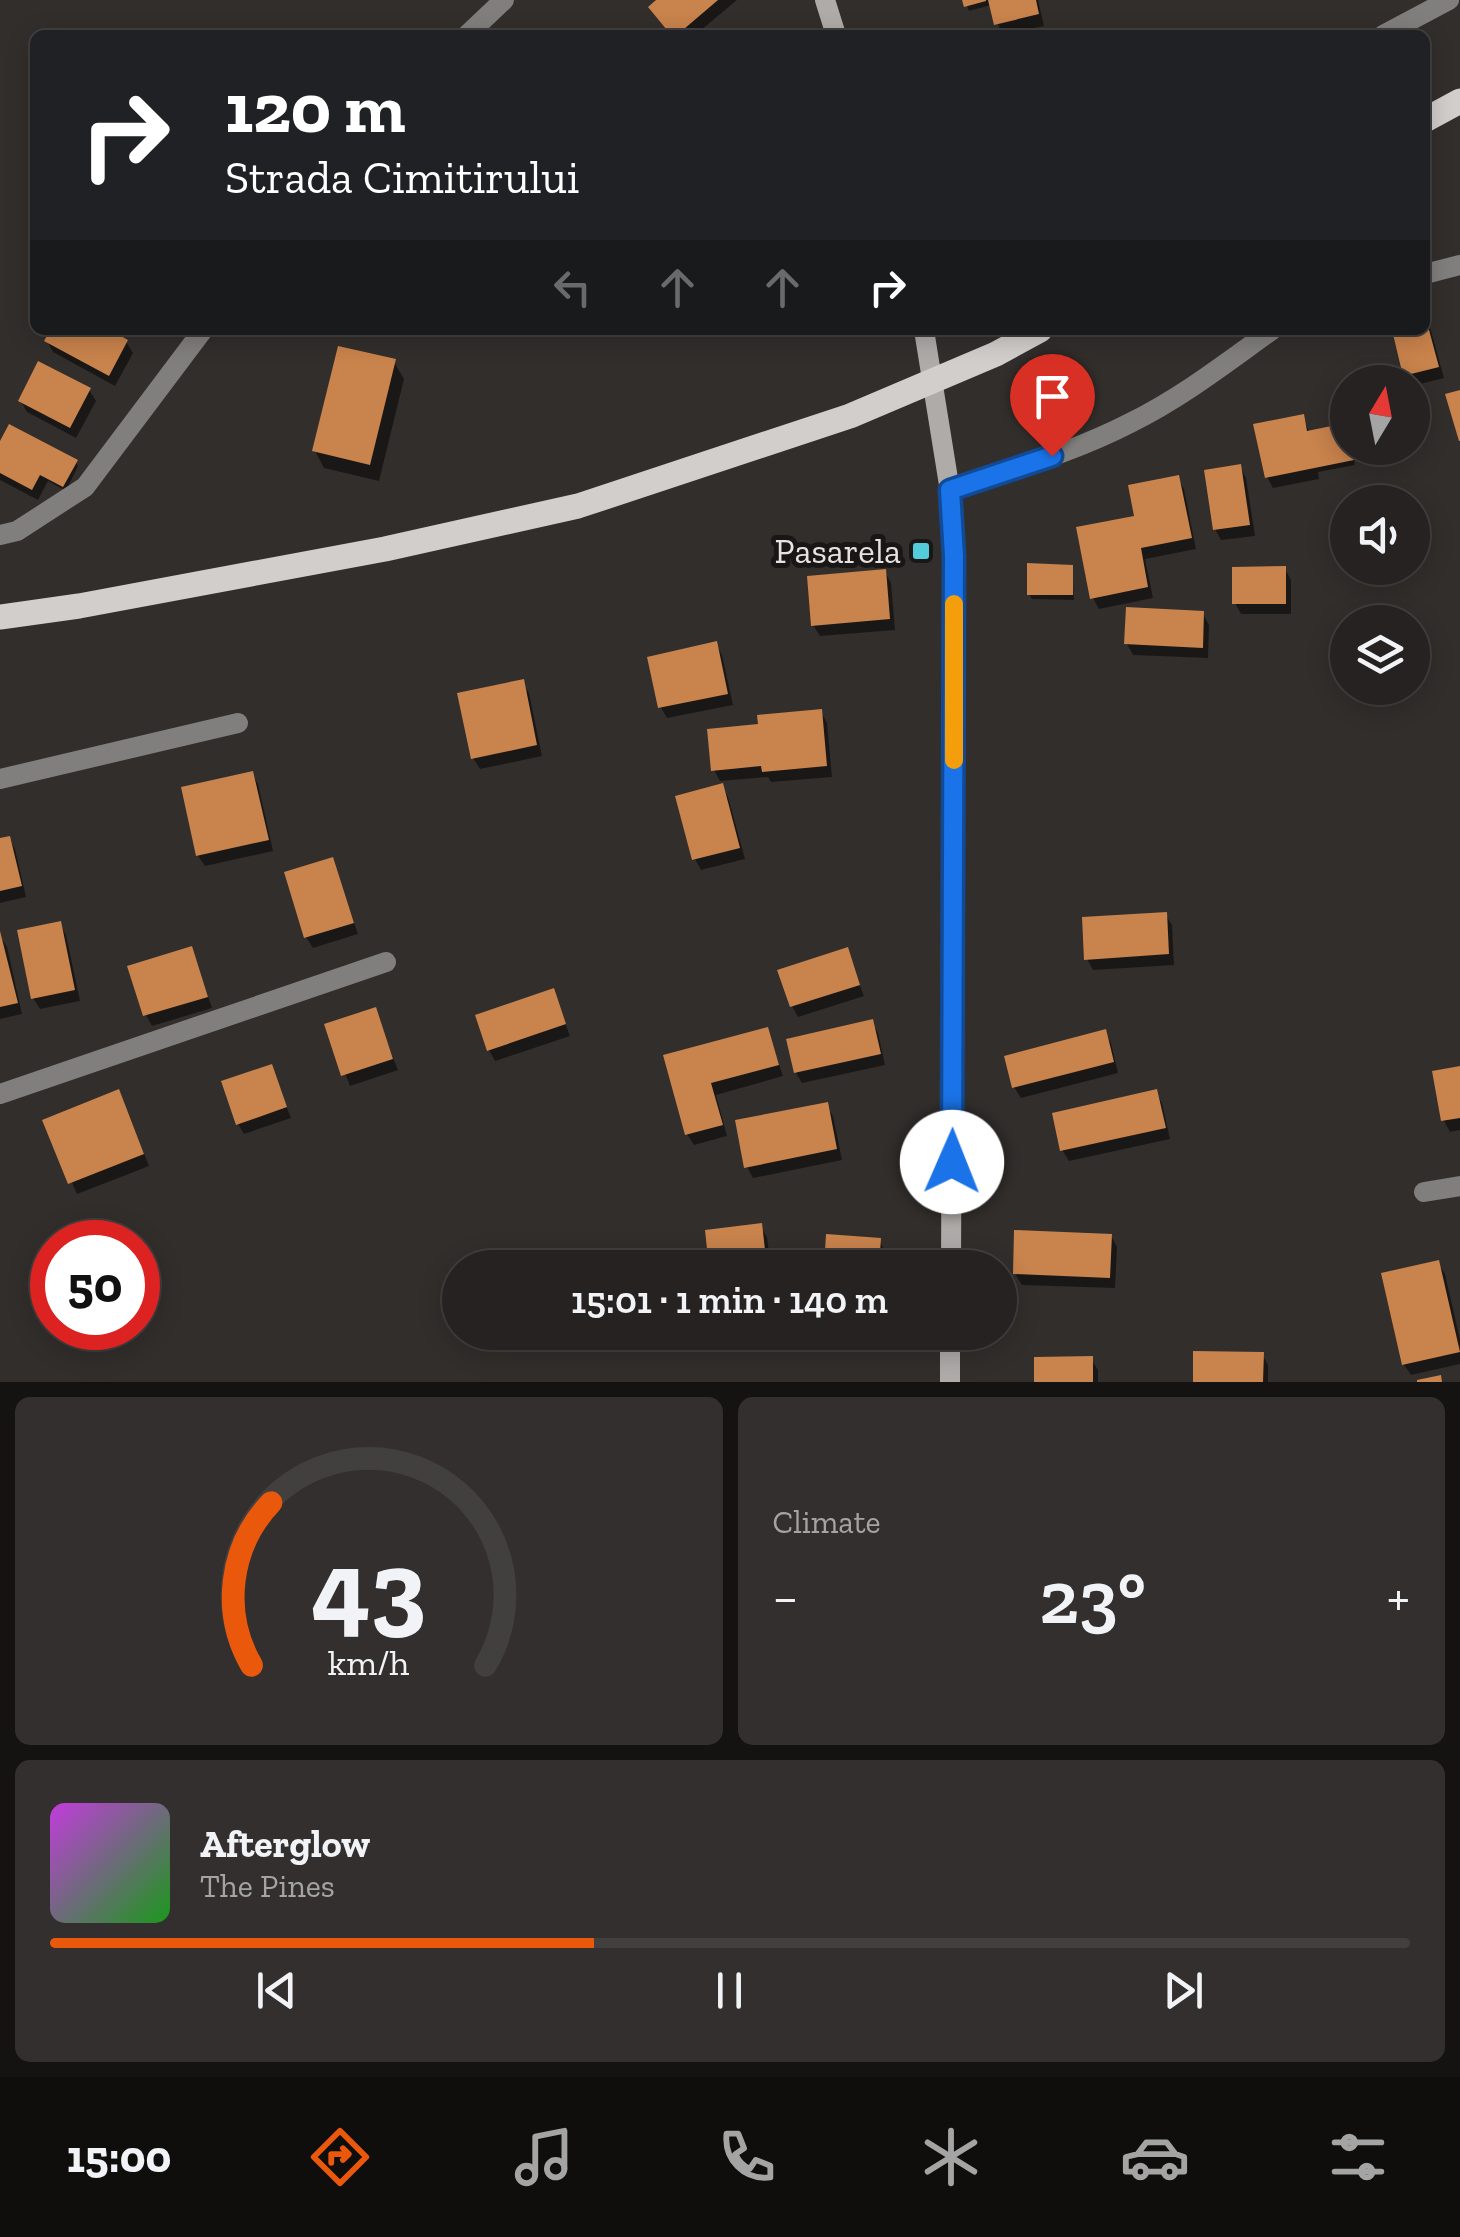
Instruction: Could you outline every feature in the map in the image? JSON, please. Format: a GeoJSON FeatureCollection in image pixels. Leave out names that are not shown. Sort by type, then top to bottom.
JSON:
{"type":"FeatureCollection","features":[{"type":"Feature","properties":{"kind":"main road"},"geometry":{"type":"LineString","coordinates":[[825,0],[834,30]]}},
{"type":"Feature","properties":{"kind":"main road"},"geometry":{"type":"LineString","coordinates":[[1430,117],[1460,101]]}},
{"type":"Feature","properties":{"kind":"main road"},"geometry":{"type":"LineString","coordinates":[[925,335],[950,490],[954,556],[950,1250]]}},
{"type":"Feature","properties":{"kind":"main road"},"geometry":{"type":"LineString","coordinates":[[0,617],[366,552],[578,506],[850,416],[996,354],[1031,335]]}},
{"type":"Feature","properties":{"kind":"main road"},"geometry":{"type":"LineString","coordinates":[[950,1350],[950,1382]]}},
{"type":"Feature","properties":{"kind":"street"},"geometry":{"type":"LineString","coordinates":[[472,30],[504,0]]}},
{"type":"Feature","properties":{"kind":"street"},"geometry":{"type":"LineString","coordinates":[[1392,30],[1448,0]]}},
{"type":"Feature","properties":{"kind":"street"},"geometry":{"type":"LineString","coordinates":[[1430,273],[1460,265]]}},
{"type":"Feature","properties":{"kind":"street"},"geometry":{"type":"LineString","coordinates":[[0,534],[17,531],[85,487],[199,335]]}},
{"type":"Feature","properties":{"kind":"street"},"geometry":{"type":"LineString","coordinates":[[950,490],[1052,456],[1130,424],[1196,385],[1265,335]]}},
{"type":"Feature","properties":{"kind":"street"},"geometry":{"type":"LineString","coordinates":[[0,779],[238,723]]}},
{"type":"Feature","properties":{"kind":"street"},"geometry":{"type":"LineString","coordinates":[[0,1094],[386,962]]}},
{"type":"Feature","properties":{"kind":"street"},"geometry":{"type":"LineString","coordinates":[[1424,1192],[1460,1186]]}},
{"type":"Feature","properties":{"kind":"building"},"geometry":{"type":"Polygon","coordinates":[[[656,0],[718,0],[683,30],[667,30],[648,7],[656,0]]]}},
{"type":"Feature","properties":{"kind":"building"},"geometry":{"type":"Polygon","coordinates":[[[962,0],[986,0],[986,1],[964,7],[962,0]]]}},
{"type":"Feature","properties":{"kind":"building"},"geometry":{"type":"Polygon","coordinates":[[[988,0],[1036,0],[1039,14],[994,25],[988,0]]]}},
{"type":"Feature","properties":{"kind":"building"},"geometry":{"type":"Polygon","coordinates":[[[1430,334],[1439,367],[1400,365],[1393,335],[1430,334]]]}},
{"type":"Feature","properties":{"kind":"building"},"geometry":{"type":"Polygon","coordinates":[[[47,335],[119,335],[128,340],[109,376],[44,341],[47,335]]]}},
{"type":"Feature","properties":{"kind":"building"},"geometry":{"type":"Polygon","coordinates":[[[338,346],[396,359],[370,465],[312,451],[338,346]]]}},
{"type":"Feature","properties":{"kind":"building"},"geometry":{"type":"Polygon","coordinates":[[[38,361],[91,388],[70,428],[18,401],[38,361]]]}},
{"type":"Feature","properties":{"kind":"building"},"geometry":{"type":"Polygon","coordinates":[[[1460,390],[1460,441],[1459,441],[1445,394],[1460,390]]]}},
{"type":"Feature","properties":{"kind":"building"},"geometry":{"type":"Polygon","coordinates":[[[1304,414],[1307,431],[1330,426],[1330,465],[1265,478],[1253,424],[1304,414]]]}},
{"type":"Feature","properties":{"kind":"building"},"geometry":{"type":"Polygon","coordinates":[[[9,424],[78,460],[63,487],[40,475],[32,490],[0,473],[0,441],[9,424]]]}},
{"type":"Feature","properties":{"kind":"building"},"geometry":{"type":"Polygon","coordinates":[[[1241,464],[1250,525],[1213,530],[1204,470],[1241,464]]]}},
{"type":"Feature","properties":{"kind":"building"},"geometry":{"type":"Polygon","coordinates":[[[1179,475],[1192,538],[1141,548],[1148,587],[1090,599],[1076,527],[1134,516],[1128,485],[1179,475]]]}},
{"type":"Feature","properties":{"kind":"building"},"geometry":{"type":"Polygon","coordinates":[[[1027,563],[1073,565],[1073,595],[1027,595],[1027,563]]]}},
{"type":"Feature","properties":{"kind":"building"},"geometry":{"type":"Polygon","coordinates":[[[1286,566],[1286,604],[1232,604],[1232,567],[1286,566]]]}},
{"type":"Feature","properties":{"kind":"building"},"geometry":{"type":"Polygon","coordinates":[[[886,569],[890,619],[811,626],[807,576],[886,569]]]}},
{"type":"Feature","properties":{"kind":"building"},"geometry":{"type":"Polygon","coordinates":[[[1126,607],[1204,611],[1203,648],[1124,644],[1126,607]]]}},
{"type":"Feature","properties":{"kind":"building"},"geometry":{"type":"Polygon","coordinates":[[[717,641],[728,694],[658,708],[647,657],[717,641]]]}},
{"type":"Feature","properties":{"kind":"building"},"geometry":{"type":"Polygon","coordinates":[[[524,679],[537,745],[471,759],[457,693],[524,679]]]}},
{"type":"Feature","properties":{"kind":"building"},"geometry":{"type":"Polygon","coordinates":[[[822,709],[827,766],[762,772],[761,766],[711,771],[707,729],[758,724],[757,715],[822,709]]]}},
{"type":"Feature","properties":{"kind":"building"},"geometry":{"type":"Polygon","coordinates":[[[253,771],[269,840],[196,856],[181,787],[253,771]]]}},
{"type":"Feature","properties":{"kind":"building"},"geometry":{"type":"Polygon","coordinates":[[[723,783],[740,848],[692,860],[675,796],[723,783]]]}},
{"type":"Feature","properties":{"kind":"building"},"geometry":{"type":"Polygon","coordinates":[[[10,836],[22,886],[0,891],[0,838],[10,836]]]}},
{"type":"Feature","properties":{"kind":"building"},"geometry":{"type":"Polygon","coordinates":[[[333,857],[354,923],[304,938],[284,872],[333,857]]]}},
{"type":"Feature","properties":{"kind":"building"},"geometry":{"type":"Polygon","coordinates":[[[1167,912],[1169,954],[1084,960],[1082,917],[1167,912]]]}},
{"type":"Feature","properties":{"kind":"building"},"geometry":{"type":"Polygon","coordinates":[[[61,921],[75,990],[31,999],[17,930],[61,921]]]}},
{"type":"Feature","properties":{"kind":"building"},"geometry":{"type":"Polygon","coordinates":[[[0,931],[18,1003],[0,1007],[0,931]]]}},
{"type":"Feature","properties":{"kind":"building"},"geometry":{"type":"Polygon","coordinates":[[[192,946],[208,997],[143,1016],[127,966],[192,946]]]}},
{"type":"Feature","properties":{"kind":"building"},"geometry":{"type":"Polygon","coordinates":[[[848,947],[860,985],[790,1007],[777,970],[848,947]]]}},
{"type":"Feature","properties":{"kind":"building"},"geometry":{"type":"Polygon","coordinates":[[[554,988],[566,1024],[487,1051],[475,1015],[554,988]]]}},
{"type":"Feature","properties":{"kind":"building"},"geometry":{"type":"Polygon","coordinates":[[[376,1007],[393,1059],[341,1076],[324,1024],[376,1007]]]}},
{"type":"Feature","properties":{"kind":"building"},"geometry":{"type":"Polygon","coordinates":[[[873,1019],[881,1054],[794,1073],[786,1039],[873,1019]]]}},
{"type":"Feature","properties":{"kind":"building"},"geometry":{"type":"Polygon","coordinates":[[[768,1027],[779,1065],[711,1083],[723,1125],[685,1135],[663,1055],[768,1027]]]}},
{"type":"Feature","properties":{"kind":"building"},"geometry":{"type":"Polygon","coordinates":[[[1106,1029],[1114,1062],[1012,1088],[1004,1056],[1106,1029]]]}},
{"type":"Feature","properties":{"kind":"building"},"geometry":{"type":"Polygon","coordinates":[[[272,1064],[287,1107],[236,1125],[221,1081],[272,1064]]]}},
{"type":"Feature","properties":{"kind":"building"},"geometry":{"type":"Polygon","coordinates":[[[1460,1066],[1460,1118],[1441,1121],[1432,1071],[1460,1066]]]}},
{"type":"Feature","properties":{"kind":"building"},"geometry":{"type":"Polygon","coordinates":[[[119,1089],[144,1154],[68,1184],[42,1120],[119,1089]]]}},
{"type":"Feature","properties":{"kind":"building"},"geometry":{"type":"Polygon","coordinates":[[[1157,1089],[1166,1128],[1060,1151],[1052,1113],[1157,1089]]]}},
{"type":"Feature","properties":{"kind":"building"},"geometry":{"type":"Polygon","coordinates":[[[828,1102],[837,1149],[744,1168],[735,1120],[828,1102]]]}},
{"type":"Feature","properties":{"kind":"building"},"geometry":{"type":"Polygon","coordinates":[[[762,1223],[765,1250],[707,1250],[705,1230],[762,1223]]]}},
{"type":"Feature","properties":{"kind":"building"},"geometry":{"type":"Polygon","coordinates":[[[1014,1230],[1112,1234],[1110,1278],[1017,1274],[1017,1250],[1014,1250],[1014,1230]]]}},
{"type":"Feature","properties":{"kind":"building"},"geometry":{"type":"Polygon","coordinates":[[[826,1234],[881,1238],[880,1250],[825,1250],[826,1234]]]}},
{"type":"Feature","properties":{"kind":"building"},"geometry":{"type":"Polygon","coordinates":[[[1439,1260],[1460,1352],[1402,1365],[1381,1273],[1439,1260]]]}},
{"type":"Feature","properties":{"kind":"building"},"geometry":{"type":"Polygon","coordinates":[[[1193,1351],[1264,1352],[1263,1382],[1193,1382],[1193,1351]]]}},
{"type":"Feature","properties":{"kind":"building"},"geometry":{"type":"Polygon","coordinates":[[[1093,1356],[1093,1382],[1034,1382],[1034,1357],[1093,1356]]]}},
{"type":"Feature","properties":{"kind":"building"},"geometry":{"type":"Polygon","coordinates":[[[1441,1375],[1442,1382],[1417,1382],[1417,1380],[1441,1375]]]}},
{"type":"Feature","properties":{"kind":"slow traffic"},"geometry":{"type":"LineString","coordinates":[[954,604],[954,760]]}},
{"type":"Feature","properties":{"kind":"place","name":"Pasarela"},"geometry":{"type":"Point","coordinates":[921,551]}},
{"type":"Feature","properties":{"kind":"route"},"geometry":{"type":"LineString","coordinates":[[952,1162],[954,556],[950,490],[1052,456]]}}]}
